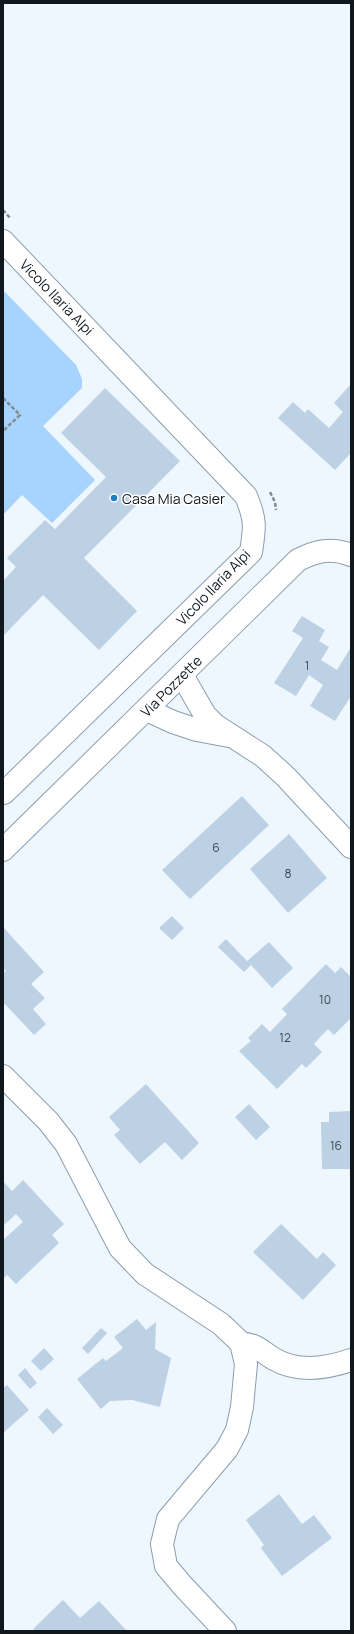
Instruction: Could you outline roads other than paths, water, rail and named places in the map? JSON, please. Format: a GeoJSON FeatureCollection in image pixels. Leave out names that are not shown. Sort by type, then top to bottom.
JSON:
{"type":"FeatureCollection","features":[{"type":"Feature","properties":{"kind":"street","name":"Vicolo Ilaria Alpi"},"geometry":{"type":"LineString","coordinates":[[3,241],[246,496],[254,515],[254,532],[251,552],[4,793]]}},
{"type":"Feature","properties":{"kind":"street","name":"Via Pozzette"},"geometry":{"type":"LineString","coordinates":[[3,850],[298,560],[312,553],[325,550],[341,551],[351,555]]}},
{"type":"Feature","properties":{"kind":"street"},"geometry":{"type":"LineString","coordinates":[[182,675],[206,715],[215,725],[263,756],[286,777],[351,847]]}},
{"type":"Feature","properties":{"kind":"street"},"geometry":{"type":"LineString","coordinates":[[147,710],[173,722],[198,730],[232,737]]}},
{"type":"Feature","properties":{"kind":"street"},"geometry":{"type":"LineString","coordinates":[[3,1076],[48,1121],[66,1144],[120,1248],[145,1274],[221,1324],[241,1343],[246,1364],[242,1407],[237,1430],[227,1449],[168,1519],[162,1544],[166,1566],[225,1631]]}},
{"type":"Feature","properties":{"kind":"street"},"geometry":{"type":"LineString","coordinates":[[241,1343],[254,1345],[274,1359],[294,1367],[312,1369],[337,1365],[351,1360]]}},
{"type":"Feature","properties":{"kind":"place","name":"Casa Mia Casier"},"geometry":{"type":"Point","coordinates":[114,498]}}]}
